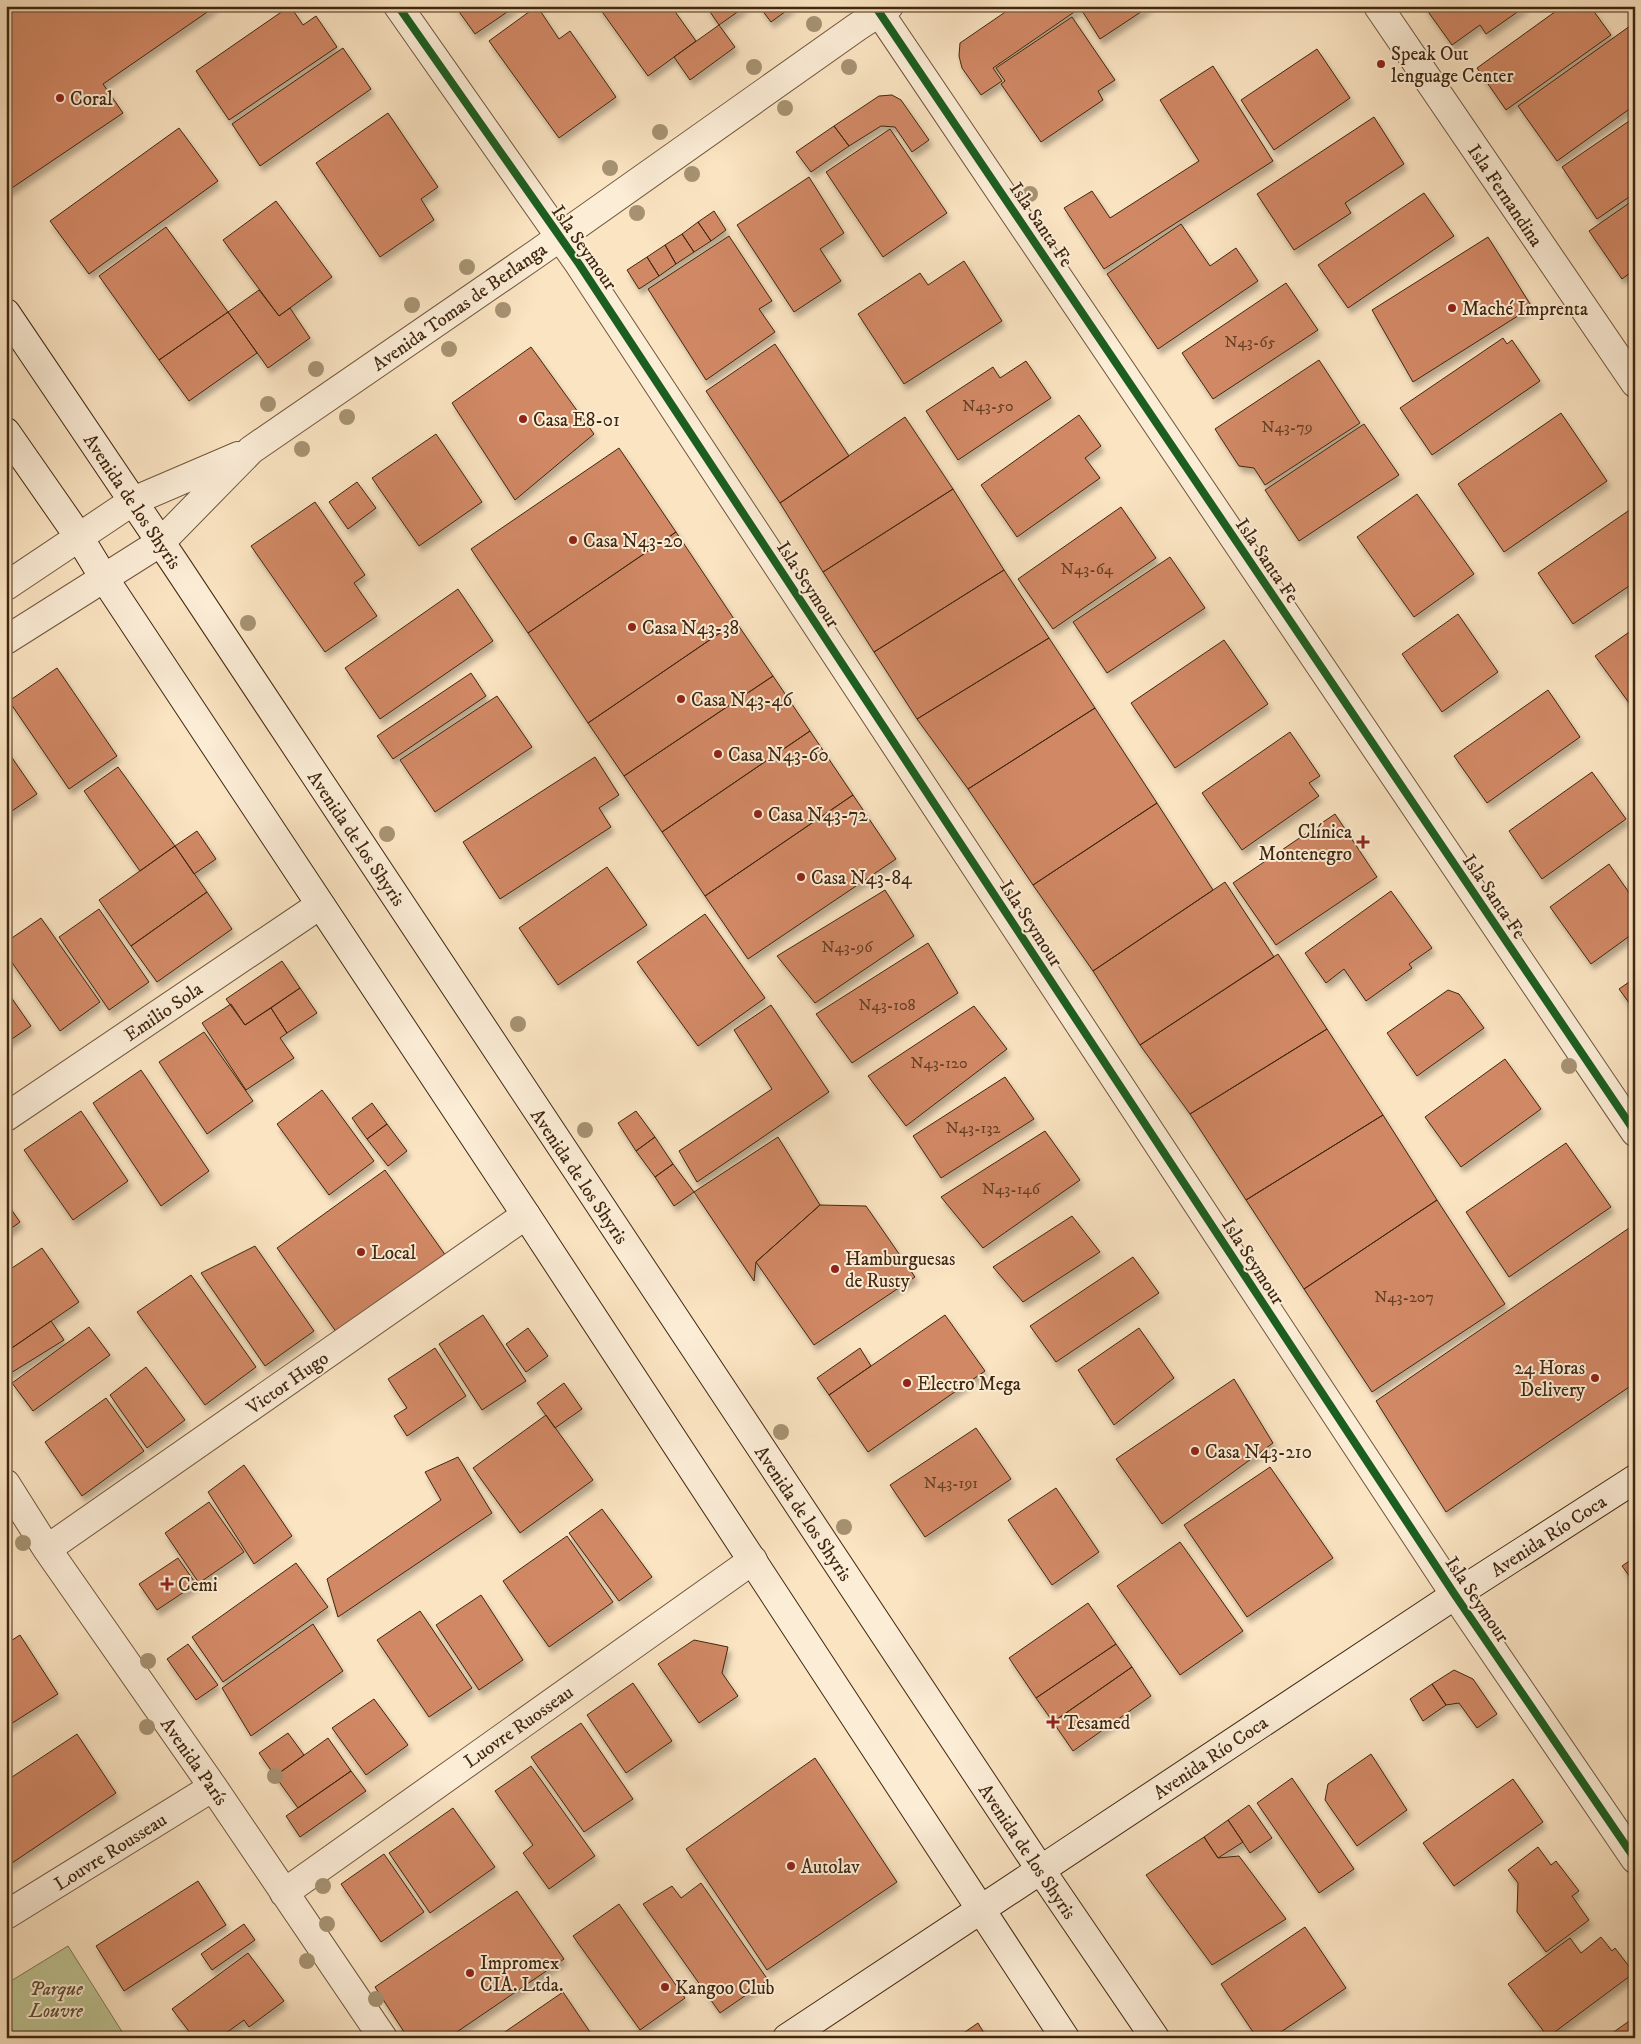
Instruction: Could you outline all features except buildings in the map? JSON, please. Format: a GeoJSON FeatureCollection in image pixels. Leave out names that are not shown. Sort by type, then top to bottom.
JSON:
{"type":"FeatureCollection","features":[{"type":"Feature","properties":{"kind":"street","name":"Isla Seymour"},"geometry":{"type":"LineString","coordinates":[[398,6],[584,272],[1455,1595],[1635,1859]]}},
{"type":"Feature","properties":{"kind":"street","name":"Isla Fernandina"},"geometry":{"type":"LineString","coordinates":[[1378,6],[1635,383]]}},
{"type":"Feature","properties":{"kind":"street","name":"Avenida Tomas de Berlanga"},"geometry":{"type":"LineString","coordinates":[[6,586],[133,501],[250,450],[559,237],[881,8]]}},
{"type":"Feature","properties":{"kind":"street","name":"Isla Santa Fe"},"geometry":{"type":"LineString","coordinates":[[881,8],[1635,1132]]}},
{"type":"Feature","properties":{"kind":"street","name":"Avenida de los Shyris"},"geometry":{"type":"LineString","coordinates":[[6,313],[133,501],[1040,1869],[1156,2038]]}},
{"type":"Feature","properties":{"kind":"street"},"geometry":{"type":"LineString","coordinates":[[6,432],[79,537],[104,578],[526,1215],[1066,2038]]}},
{"type":"Feature","properties":{"kind":"street","name":"Avenida Tomas de Berlanga"},"geometry":{"type":"LineString","coordinates":[[6,640],[160,542],[250,450]]}},
{"type":"Feature","properties":{"kind":"street","name":"Emilio Sola"},"geometry":{"type":"LineString","coordinates":[[6,1117],[320,905]]}},
{"type":"Feature","properties":{"kind":"street","name":"Victor Hugo"},"geometry":{"type":"LineString","coordinates":[[47,1549],[526,1215]]}},
{"type":"Feature","properties":{"kind":"street","name":"Avenida Río Coca"},"geometry":{"type":"LineString","coordinates":[[787,2038],[1455,1595],[1635,1479]]}},
{"type":"Feature","properties":{"kind":"street","name":"Avenida París"},"geometry":{"type":"LineString","coordinates":[[6,1484],[47,1549],[213,1787],[383,2038]]}},
{"type":"Feature","properties":{"kind":"street","name":"Luovre Ruosseau"},"geometry":{"type":"LineString","coordinates":[[284,1892],[753,1560]]}},
{"type":"Feature","properties":{"kind":"street","name":"Louvre Rousseau"},"geometry":{"type":"LineString","coordinates":[[6,1915],[213,1787]]}},
{"type":"Feature","properties":{"kind":"green space","name":"Parque Louvre"},"geometry":{"type":"Polygon","coordinates":[[[68,1946],[126,2038],[6,2038],[6,1984],[68,1946]]]}},
{"type":"Feature","properties":{"kind":"cycle path"},"geometry":{"type":"LineString","coordinates":[[398,6],[579,264],[1455,1595],[1635,1859]]}},
{"type":"Feature","properties":{"kind":"cycle path"},"geometry":{"type":"LineString","coordinates":[[875,6],[1635,1132]]}},
{"type":"Feature","properties":{"kind":"place","name":"Speak Out lenguage Center"},"geometry":{"type":"Point","coordinates":[1381,64]}},
{"type":"Feature","properties":{"kind":"place","name":"Coral"},"geometry":{"type":"Point","coordinates":[60,98]}},
{"type":"Feature","properties":{"kind":"place","name":"Maché Imprenta"},"geometry":{"type":"Point","coordinates":[1452,308]}},
{"type":"Feature","properties":{"kind":"place","name":"Casa E8-01"},"geometry":{"type":"Point","coordinates":[523,419]}},
{"type":"Feature","properties":{"kind":"place","name":"Casa N43-20"},"geometry":{"type":"Point","coordinates":[573,540]}},
{"type":"Feature","properties":{"kind":"place","name":"Casa N43-38"},"geometry":{"type":"Point","coordinates":[632,627]}},
{"type":"Feature","properties":{"kind":"place","name":"Casa N43-46"},"geometry":{"type":"Point","coordinates":[681,699]}},
{"type":"Feature","properties":{"kind":"place","name":"Casa N43-60"},"geometry":{"type":"Point","coordinates":[718,754]}},
{"type":"Feature","properties":{"kind":"place","name":"Casa N43-72"},"geometry":{"type":"Point","coordinates":[758,814]}},
{"type":"Feature","properties":{"kind":"place","name":"Clínica Montenegro"},"geometry":{"type":"Point","coordinates":[1363,842]}},
{"type":"Feature","properties":{"kind":"place","name":"Casa N43-84"},"geometry":{"type":"Point","coordinates":[801,877]}},
{"type":"Feature","properties":{"kind":"place","name":"Local"},"geometry":{"type":"Point","coordinates":[361,1252]}},
{"type":"Feature","properties":{"kind":"place","name":"Hamburguesas de Rusty"},"geometry":{"type":"Point","coordinates":[835,1269]}},
{"type":"Feature","properties":{"kind":"place","name":"24 Horas Delivery"},"geometry":{"type":"Point","coordinates":[1595,1378]}},
{"type":"Feature","properties":{"kind":"place","name":"Electro Mega"},"geometry":{"type":"Point","coordinates":[907,1383]}},
{"type":"Feature","properties":{"kind":"place","name":"Casa N43-210"},"geometry":{"type":"Point","coordinates":[1195,1451]}},
{"type":"Feature","properties":{"kind":"place","name":"Cemi"},"geometry":{"type":"Point","coordinates":[167,1584]}},
{"type":"Feature","properties":{"kind":"place","name":"Tesamed"},"geometry":{"type":"Point","coordinates":[1053,1722]}},
{"type":"Feature","properties":{"kind":"place","name":"Autolav"},"geometry":{"type":"Point","coordinates":[791,1866]}},
{"type":"Feature","properties":{"kind":"place","name":"Impromex CIA. Ltda."},"geometry":{"type":"Point","coordinates":[470,1973]}},
{"type":"Feature","properties":{"kind":"place","name":"Kangoo Club"},"geometry":{"type":"Point","coordinates":[665,1987]}}]}
